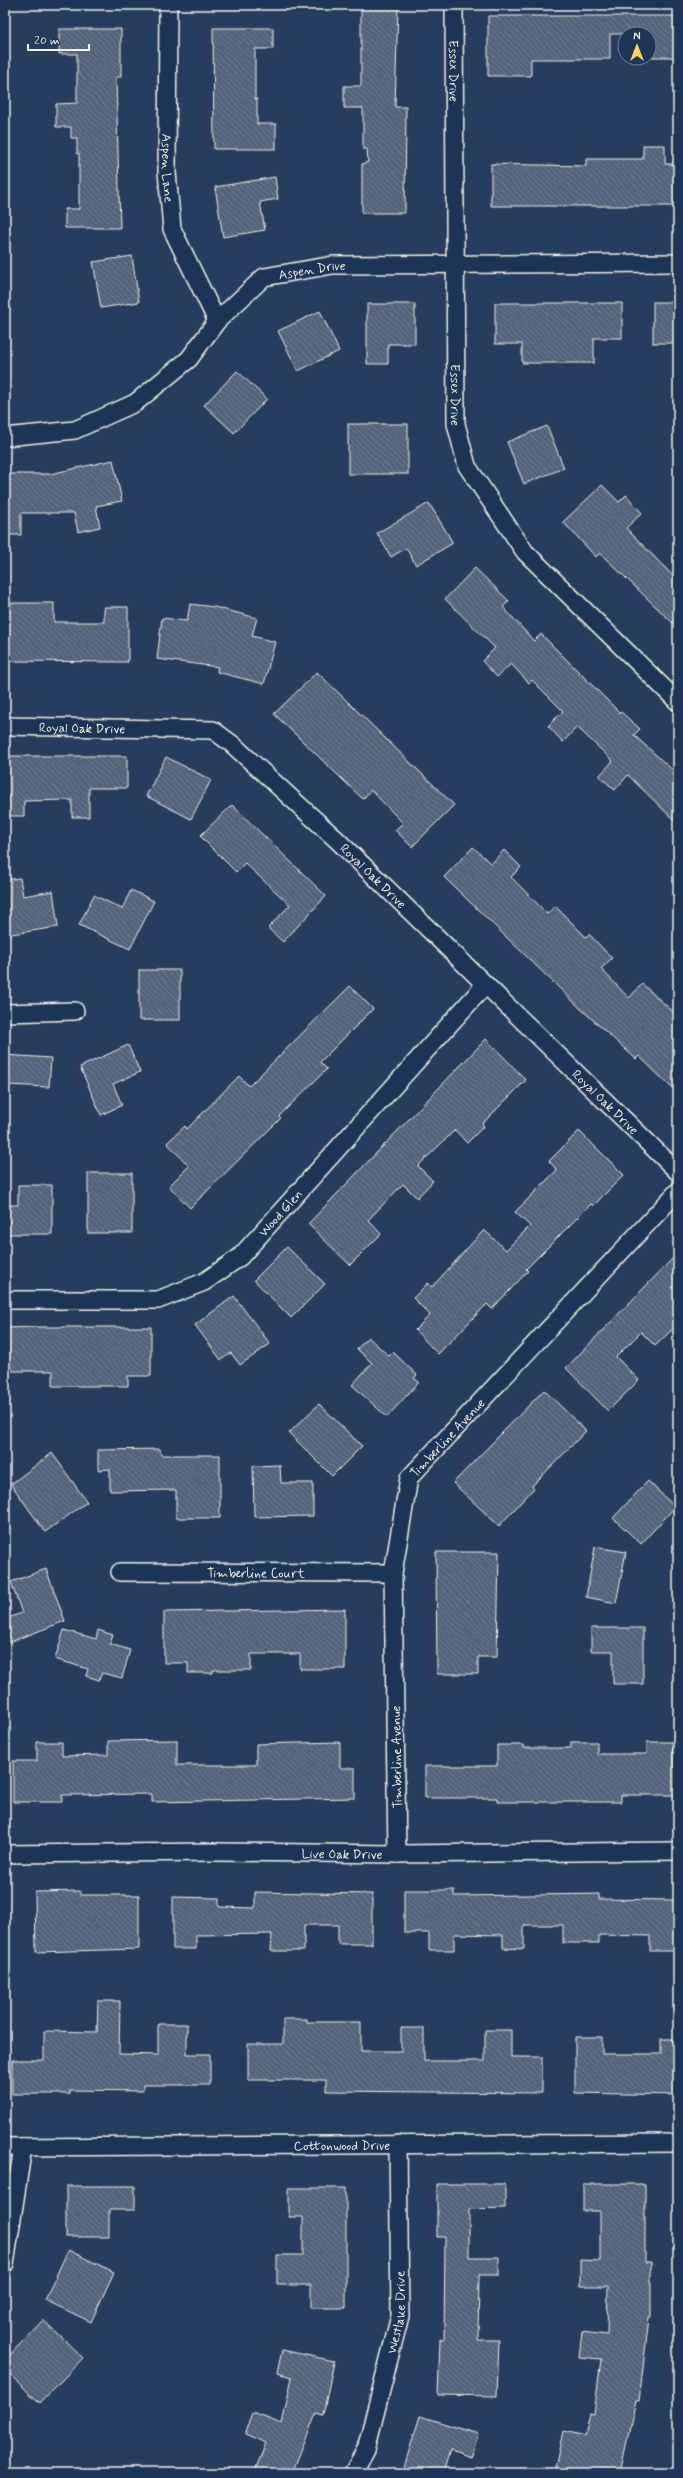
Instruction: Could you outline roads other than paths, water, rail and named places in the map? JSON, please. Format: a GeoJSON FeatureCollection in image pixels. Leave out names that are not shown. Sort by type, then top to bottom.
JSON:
{"type":"FeatureCollection","features":[{"type":"Feature","properties":{"kind":"street","name":"Aspen Lane"},"geometry":{"type":"LineString","coordinates":[[168,5],[167,172],[172,229],[217,321]]}},
{"type":"Feature","properties":{"kind":"street","name":"Essex Drive"},"geometry":{"type":"LineString","coordinates":[[454,5],[454,264],[456,424],[467,466],[525,552],[678,702]]}},
{"type":"Feature","properties":{"kind":"street","name":"Aspen Drive"},"geometry":{"type":"LineString","coordinates":[[5,437],[75,430],[135,403],[189,359],[217,321],[264,277],[333,266],[678,263]]}},
{"type":"Feature","properties":{"kind":"street","name":"Royal Oak Drive"},"geometry":{"type":"LineString","coordinates":[[5,726],[213,730],[232,744],[337,840],[678,1172]]}},
{"type":"Feature","properties":{"kind":"street","name":"Wood Glen"},"geometry":{"type":"LineString","coordinates":[[5,1300],[158,1300],[204,1282],[240,1257],[485,985]]}},
{"type":"Feature","properties":{"kind":"street"},"geometry":{"type":"LineString","coordinates":[[5,1013],[75,1011]]}},
{"type":"Feature","properties":{"kind":"street","name":"Timberline Avenue"},"geometry":{"type":"LineString","coordinates":[[397,1854],[393,1572],[409,1478],[678,1191]]}},
{"type":"Feature","properties":{"kind":"street","name":"Timberline Court"},"geometry":{"type":"LineString","coordinates":[[120,1572],[393,1572]]}},
{"type":"Feature","properties":{"kind":"street","name":"Live Oak Drive"},"geometry":{"type":"LineString","coordinates":[[5,1854],[216,1852],[397,1854],[678,1851]]}},
{"type":"Feature","properties":{"kind":"street","name":"Cottonwood Drive"},"geometry":{"type":"LineString","coordinates":[[5,2147],[678,2143]]}},
{"type":"Feature","properties":{"kind":"street","name":"Westlake Drive"},"geometry":{"type":"LineString","coordinates":[[352,2473],[366,2449],[400,2316],[398,2144]]}},
{"type":"Feature","properties":{"kind":"street"},"geometry":{"type":"LineString","coordinates":[[5,2264],[23,2147]]}}]}
